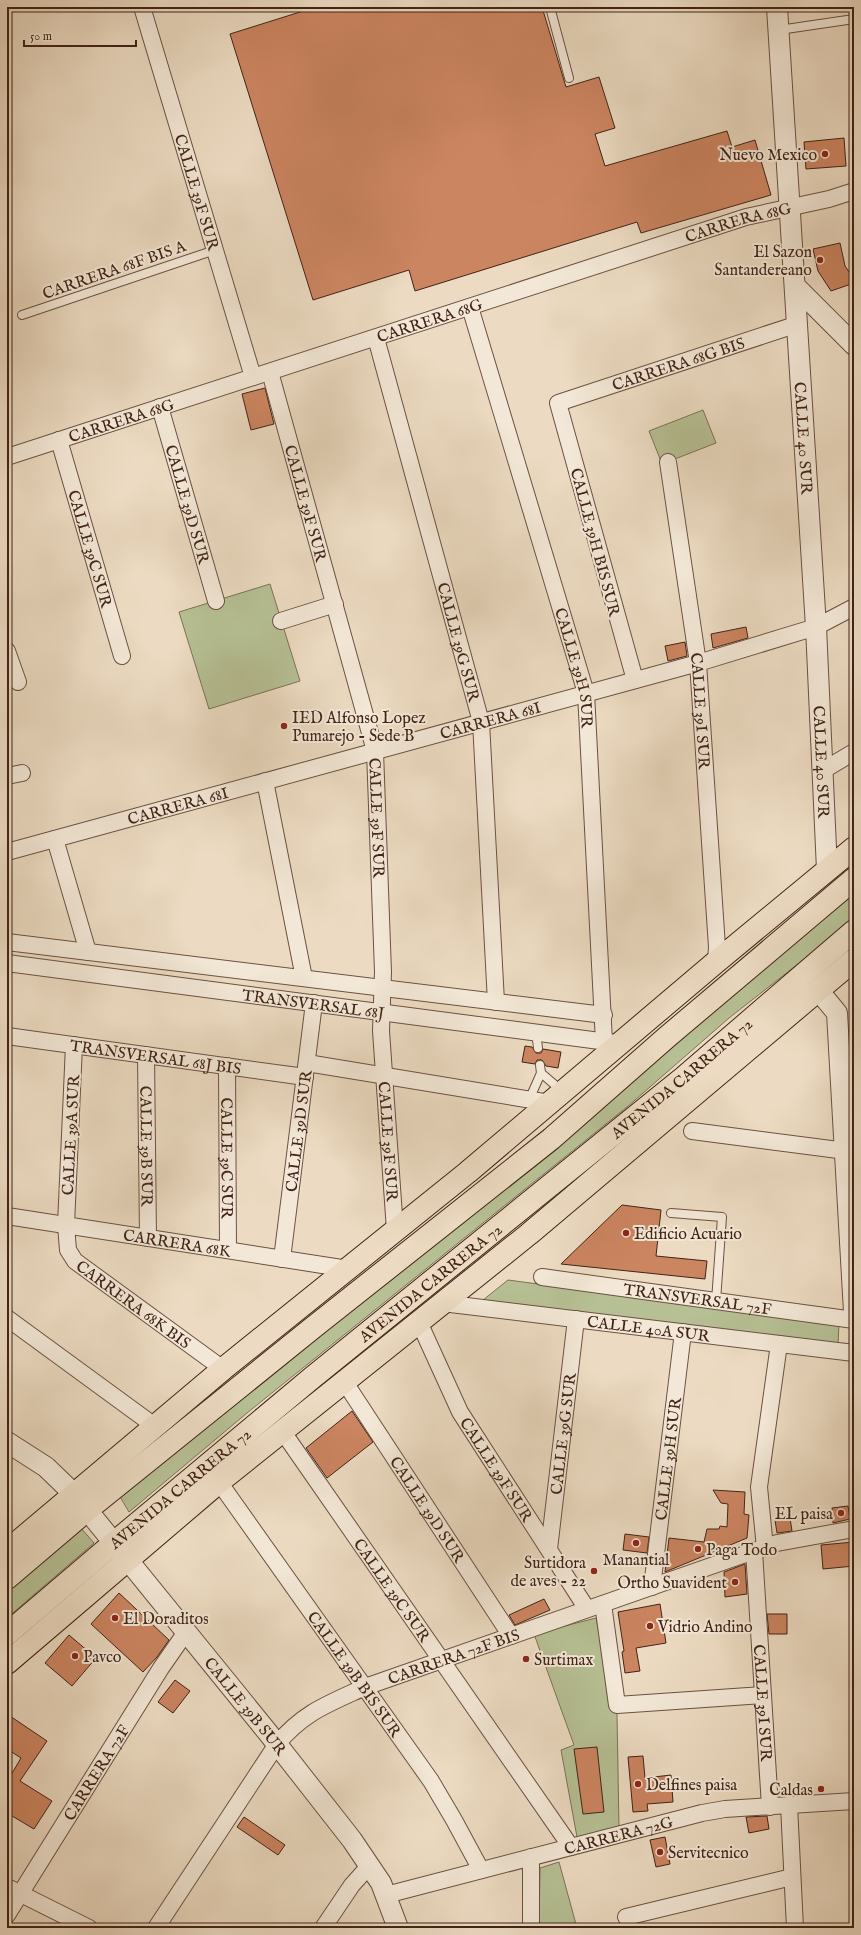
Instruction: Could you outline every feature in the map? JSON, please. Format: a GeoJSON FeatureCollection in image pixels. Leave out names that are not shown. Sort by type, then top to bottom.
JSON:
{"type":"FeatureCollection","features":[{"type":"Feature","properties":{"kind":"highway"},"geometry":{"type":"LineString","coordinates":[[7,1578],[156,1427],[223,1369],[348,1269],[425,1204],[468,1172],[548,1098],[612,1043],[716,962],[854,848]]}},
{"type":"Feature","properties":{"kind":"highway"},"geometry":{"type":"LineString","coordinates":[[7,1551],[81,1502],[485,1191],[581,1113],[667,1037],[854,879]]}},
{"type":"Feature","properties":{"kind":"highway","name":"AVENIDA CARRERA 72"},"geometry":{"type":"LineString","coordinates":[[7,1634],[312,1377],[641,1113],[854,930]]}},
{"type":"Feature","properties":{"kind":"highway","name":"AVENIDA CARRERA 72"},"geometry":{"type":"LineString","coordinates":[[7,1663],[219,1482],[554,1213],[854,960]]}},
{"type":"Feature","properties":{"kind":"highway"},"geometry":{"type":"LineString","coordinates":[[425,1204],[485,1191]]}},
{"type":"Feature","properties":{"kind":"highway"},"geometry":{"type":"LineString","coordinates":[[283,1432],[312,1377]]}},
{"type":"Feature","properties":{"kind":"street","name":"CALLE 39F SUR"},"geometry":{"type":"LineString","coordinates":[[142,7],[253,377]]}},
{"type":"Feature","properties":{"kind":"street","name":"CALLE 40 SUR"},"geometry":{"type":"LineString","coordinates":[[777,7],[816,627],[827,870]]}},
{"type":"Feature","properties":{"kind":"street","name":"CARRERA 68G"},"geometry":{"type":"LineString","coordinates":[[7,457],[746,217],[830,199],[854,191]]}},
{"type":"Feature","properties":{"kind":"street"},"geometry":{"type":"LineString","coordinates":[[795,286],[854,345]]}},
{"type":"Feature","properties":{"kind":"street","name":"CALLE 39H SUR"},"geometry":{"type":"LineString","coordinates":[[470,307],[586,693],[604,1015],[612,1043]]}},
{"type":"Feature","properties":{"kind":"street","name":"CARRERA 68G BIS"},"geometry":{"type":"LineString","coordinates":[[558,403],[798,324]]}},
{"type":"Feature","properties":{"kind":"street","name":"CALLE 39G SUR"},"geometry":{"type":"LineString","coordinates":[[376,338],[481,722],[496,1002]]}},
{"type":"Feature","properties":{"kind":"street","name":"CALLE 39F SUR"},"geometry":{"type":"LineString","coordinates":[[270,372],[375,751],[383,988],[382,1012],[384,1076],[395,1230]]}},
{"type":"Feature","properties":{"kind":"street","name":"CALLE 39H BIS SUR"},"geometry":{"type":"LineString","coordinates":[[558,403],[635,680]]}},
{"type":"Feature","properties":{"kind":"street","name":"CALLE 39D SUR"},"geometry":{"type":"LineString","coordinates":[[160,408],[216,601]]}},
{"type":"Feature","properties":{"kind":"street","name":"CALLE 39C SUR"},"geometry":{"type":"LineString","coordinates":[[58,440],[122,656]]}},
{"type":"Feature","properties":{"kind":"street","name":"CALLE 39I SUR"},"geometry":{"type":"LineString","coordinates":[[668,462],[698,662],[717,947],[716,962]]}},
{"type":"Feature","properties":{"kind":"street"},"geometry":{"type":"LineString","coordinates":[[281,621],[335,604]]}},
{"type":"Feature","properties":{"kind":"street","name":"CARRERA 68I"},"geometry":{"type":"LineString","coordinates":[[7,852],[698,662],[816,627],[854,607]]}},
{"type":"Feature","properties":{"kind":"street"},"geometry":{"type":"LineString","coordinates":[[7,651],[18,682]]}},
{"type":"Feature","properties":{"kind":"street"},"geometry":{"type":"LineString","coordinates":[[822,771],[854,752]]}},
{"type":"Feature","properties":{"kind":"street"},"geometry":{"type":"LineString","coordinates":[[265,781],[304,978]]}},
{"type":"Feature","properties":{"kind":"street"},"geometry":{"type":"LineString","coordinates":[[55,838],[88,952]]}},
{"type":"Feature","properties":{"kind":"street","name":"TRANSVERSAL 68J"},"geometry":{"type":"LineString","coordinates":[[7,942],[604,1015]]}},
{"type":"Feature","properties":{"kind":"street","name":"TRANSVERSAL 68J"},"geometry":{"type":"LineString","coordinates":[[7,963],[382,1012],[537,1040],[612,1043]]}},
{"type":"Feature","properties":{"kind":"street"},"geometry":{"type":"LineString","coordinates":[[818,990],[846,1014],[854,1312]]}},
{"type":"Feature","properties":{"kind":"street","name":"CALLE 39D SUR"},"geometry":{"type":"LineString","coordinates":[[282,1259],[314,1004]]}},
{"type":"Feature","properties":{"kind":"street","name":"TRANSVERSAL 68J BIS"},"geometry":{"type":"LineString","coordinates":[[7,1036],[227,1066],[384,1076],[548,1098]]}},
{"type":"Feature","properties":{"kind":"street","name":"CALLE 39A SUR"},"geometry":{"type":"LineString","coordinates":[[66,1225],[74,1045]]}},
{"type":"Feature","properties":{"kind":"street","name":"CALLE 39B SUR"},"geometry":{"type":"LineString","coordinates":[[146,1055],[148,1238]]}},
{"type":"Feature","properties":{"kind":"street","name":"CALLE 39C SUR"},"geometry":{"type":"LineString","coordinates":[[227,1066],[228,1250]]}},
{"type":"Feature","properties":{"kind":"street"},"geometry":{"type":"LineString","coordinates":[[692,1131],[849,1152]]}},
{"type":"Feature","properties":{"kind":"street","name":"CARRERA 68K"},"geometry":{"type":"LineString","coordinates":[[7,1216],[348,1269]]}},
{"type":"Feature","properties":{"kind":"street","name":"CARRERA 68K BIS"},"geometry":{"type":"LineString","coordinates":[[66,1225],[68,1250],[76,1261],[223,1369]]}},
{"type":"Feature","properties":{"kind":"street","name":"TRANSVERSAL 72F"},"geometry":{"type":"LineString","coordinates":[[542,1277],[854,1320]]}},
{"type":"Feature","properties":{"kind":"street","name":"CALLE 40A SUR"},"geometry":{"type":"LineString","coordinates":[[442,1303],[854,1353]]}},
{"type":"Feature","properties":{"kind":"street"},"geometry":{"type":"LineString","coordinates":[[7,1318],[156,1427]]}},
{"type":"Feature","properties":{"kind":"street","name":"CALLE 39G SUR"},"geometry":{"type":"LineString","coordinates":[[548,1549],[576,1319]]}},
{"type":"Feature","properties":{"kind":"street","name":"CALLE 39F SUR"},"geometry":{"type":"LineString","coordinates":[[419,1322],[460,1412],[587,1609]]}},
{"type":"Feature","properties":{"kind":"street","name":"CALLE 39H SUR"},"geometry":{"type":"LineString","coordinates":[[652,1586],[683,1332]]}},
{"type":"Feature","properties":{"kind":"street","name":"CALLE 39I SUR"},"geometry":{"type":"LineString","coordinates":[[770,1807],[763,1695],[759,1487],[778,1344]]}},
{"type":"Feature","properties":{"kind":"street","name":"CALLE 39D SUR"},"geometry":{"type":"LineString","coordinates":[[344,1381],[511,1636]]}},
{"type":"Feature","properties":{"kind":"street","name":"CALLE 39C SUR"},"geometry":{"type":"LineString","coordinates":[[283,1432],[571,1847]]}},
{"type":"Feature","properties":{"kind":"street","name":"CALLE 39B SUR"},"geometry":{"type":"LineString","coordinates":[[7,1442],[46,1467],[81,1502],[277,1744],[370,1864],[386,1895],[398,1928]]}},
{"type":"Feature","properties":{"kind":"street","name":"CALLE 39B BIS SUR"},"geometry":{"type":"LineString","coordinates":[[219,1482],[431,1781],[481,1870]]}},
{"type":"Feature","properties":{"kind":"street","name":"CARRERA 72F BIS"},"geometry":{"type":"LineString","coordinates":[[156,1928],[277,1744],[294,1725],[312,1711],[365,1687],[443,1661],[759,1549],[798,1539],[854,1529]]}},
{"type":"Feature","properties":{"kind":"street"},"geometry":{"type":"LineString","coordinates":[[603,1604],[617,1705],[763,1695]]}},
{"type":"Feature","properties":{"kind":"street","name":"CARRERA 72F"},"geometry":{"type":"LineString","coordinates":[[7,1915],[13,1890],[186,1632]]}},
{"type":"Feature","properties":{"kind":"street","name":"CARRERA 72G"},"geometry":{"type":"LineString","coordinates":[[386,1895],[702,1813],[725,1809],[854,1802]]}},
{"type":"Feature","properties":{"kind":"street"},"geometry":{"type":"LineString","coordinates":[[789,1805],[795,1928]]}},
{"type":"Feature","properties":{"kind":"street"},"geometry":{"type":"LineString","coordinates":[[531,1857],[531,1928]]}},
{"type":"Feature","properties":{"kind":"street"},"geometry":{"type":"LineString","coordinates":[[323,1928],[352,1885],[370,1864]]}},
{"type":"Feature","properties":{"kind":"street"},"geometry":{"type":"LineString","coordinates":[[626,1917],[792,1877]]}},
{"type":"Feature","properties":{"kind":"street"},"geometry":{"type":"LineString","coordinates":[[13,1890],[89,1928]]}},
{"type":"Feature","properties":{"kind":"lane"},"geometry":{"type":"LineString","coordinates":[[550,7],[569,78]]}},
{"type":"Feature","properties":{"kind":"lane"},"geometry":{"type":"LineString","coordinates":[[779,30],[854,20]]}},
{"type":"Feature","properties":{"kind":"lane","name":"CARRERA 68F BIS A"},"geometry":{"type":"LineString","coordinates":[[22,314],[215,250]]}},
{"type":"Feature","properties":{"kind":"lane"},"geometry":{"type":"LineString","coordinates":[[548,1098],[540,1069],[548,1098]]}},
{"type":"Feature","properties":{"kind":"lane"},"geometry":{"type":"LineString","coordinates":[[671,1213],[722,1218],[716,1301]]}},
{"type":"Feature","properties":{"kind":"green space"},"geometry":{"type":"Polygon","coordinates":[[[703,410],[716,443],[662,464],[649,431],[703,410]]]}},
{"type":"Feature","properties":{"kind":"green space"},"geometry":{"type":"Polygon","coordinates":[[[270,584],[300,681],[209,709],[179,612],[270,584]]]}},
{"type":"Feature","properties":{"kind":"green space"},"geometry":{"type":"Polygon","coordinates":[[[854,889],[854,920],[729,1018],[627,1107],[247,1413],[129,1512],[119,1495],[854,889]]]}},
{"type":"Feature","properties":{"kind":"green space"},"geometry":{"type":"Polygon","coordinates":[[[508,1280],[839,1324],[838,1345],[483,1300],[508,1280]]]}},
{"type":"Feature","properties":{"kind":"green space"},"geometry":{"type":"Polygon","coordinates":[[[80,1527],[94,1543],[7,1618],[7,1589],[80,1527]]]}},
{"type":"Feature","properties":{"kind":"green space"},"geometry":{"type":"Polygon","coordinates":[[[596,1618],[617,1714],[619,1828],[577,1837],[561,1750],[574,1745],[534,1634],[596,1618]]]}},
{"type":"Feature","properties":{"kind":"green space"},"geometry":{"type":"Polygon","coordinates":[[[559,1862],[577,1928],[539,1928],[540,1868],[559,1862]]]}},
{"type":"Feature","properties":{"kind":"building"},"geometry":{"type":"Polygon","coordinates":[[[316,7],[542,7],[566,87],[599,77],[615,128],[595,134],[605,166],[727,131],[732,147],[755,140],[771,195],[641,233],[637,222],[415,291],[409,270],[313,300],[230,34],[316,7]]]}},
{"type":"Feature","properties":{"kind":"building","name":"Nuevo Mexico"},"geometry":{"type":"Polygon","coordinates":[[[844,138],[846,166],[806,169],[804,142],[844,138]]]}},
{"type":"Feature","properties":{"kind":"building"},"geometry":{"type":"Polygon","coordinates":[[[840,243],[845,266],[854,279],[854,283],[831,291],[818,271],[813,249],[840,243]]]}},
{"type":"Feature","properties":{"kind":"building"},"geometry":{"type":"Polygon","coordinates":[[[265,388],[274,424],[251,430],[242,394],[265,388]]]}},
{"type":"Feature","properties":{"kind":"building"},"geometry":{"type":"Polygon","coordinates":[[[746,627],[748,638],[713,648],[711,634],[746,627]]]}},
{"type":"Feature","properties":{"kind":"building"},"geometry":{"type":"Polygon","coordinates":[[[685,642],[687,656],[668,661],[665,646],[685,642]]]}},
{"type":"Feature","properties":{"kind":"building"},"geometry":{"type":"Polygon","coordinates":[[[525,1046],[532,1047],[536,1053],[541,1053],[543,1049],[561,1052],[558,1068],[546,1066],[542,1060],[537,1060],[535,1064],[522,1062],[525,1046]]]}},
{"type":"Feature","properties":{"kind":"building","name":"Edificio Acuario"},"geometry":{"type":"Polygon","coordinates":[[[622,1205],[661,1210],[656,1256],[707,1261],[705,1279],[561,1264],[622,1205]]]}},
{"type":"Feature","properties":{"kind":"building"},"geometry":{"type":"Polygon","coordinates":[[[352,1411],[373,1442],[327,1478],[306,1448],[352,1411]]]}},
{"type":"Feature","properties":{"kind":"building"},"geometry":{"type":"Polygon","coordinates":[[[713,1490],[745,1492],[744,1514],[749,1515],[747,1538],[665,1572],[669,1538],[704,1542],[707,1529],[719,1529],[720,1526],[727,1527],[728,1504],[721,1503],[713,1490]]]}},
{"type":"Feature","properties":{"kind":"building","name":"EL paisa"},"geometry":{"type":"Polygon","coordinates":[[[848,1506],[850,1519],[833,1523],[832,1508],[848,1506]]]}},
{"type":"Feature","properties":{"kind":"building"},"geometry":{"type":"Polygon","coordinates":[[[790,1518],[792,1531],[777,1533],[775,1520],[790,1518]]]}},
{"type":"Feature","properties":{"kind":"building","name":"Manantial"},"geometry":{"type":"Polygon","coordinates":[[[625,1534],[649,1537],[647,1553],[623,1550],[625,1534]]]}},
{"type":"Feature","properties":{"kind":"building"},"geometry":{"type":"Polygon","coordinates":[[[854,1542],[854,1566],[823,1569],[821,1545],[854,1542]]]}},
{"type":"Feature","properties":{"kind":"building","name":"Ortho Suavident"},"geometry":{"type":"Polygon","coordinates":[[[745,1564],[747,1594],[725,1597],[724,1572],[745,1564]]]}},
{"type":"Feature","properties":{"kind":"building"},"geometry":{"type":"Polygon","coordinates":[[[119,1593],[169,1640],[157,1657],[143,1672],[91,1624],[119,1593]]]}},
{"type":"Feature","properties":{"kind":"building"},"geometry":{"type":"Polygon","coordinates":[[[544,1599],[550,1610],[515,1625],[509,1615],[544,1599]]]}},
{"type":"Feature","properties":{"kind":"building"},"geometry":{"type":"Polygon","coordinates":[[[660,1604],[666,1643],[636,1648],[640,1671],[625,1673],[622,1652],[624,1651],[618,1612],[660,1604]]]}},
{"type":"Feature","properties":{"kind":"building"},"geometry":{"type":"Polygon","coordinates":[[[767,1614],[787,1614],[787,1634],[769,1634],[767,1614]]]}},
{"type":"Feature","properties":{"kind":"building","name":"Pavco"},"geometry":{"type":"Polygon","coordinates":[[[69,1635],[96,1658],[72,1686],[45,1663],[69,1635]]]}},
{"type":"Feature","properties":{"kind":"building"},"geometry":{"type":"Polygon","coordinates":[[[175,1680],[190,1691],[173,1713],[158,1702],[175,1680]]]}},
{"type":"Feature","properties":{"kind":"building"},"geometry":{"type":"Polygon","coordinates":[[[7,1714],[47,1741],[20,1781],[52,1801],[34,1829],[7,1813],[7,1772],[11,1775],[21,1758],[7,1749],[7,1714]]]}},
{"type":"Feature","properties":{"kind":"building"},"geometry":{"type":"Polygon","coordinates":[[[597,1747],[604,1812],[583,1814],[574,1749],[597,1747]]]}},
{"type":"Feature","properties":{"kind":"building"},"geometry":{"type":"Polygon","coordinates":[[[643,1756],[645,1778],[671,1775],[673,1802],[647,1804],[648,1811],[633,1812],[628,1757],[643,1756]]]}},
{"type":"Feature","properties":{"kind":"building"},"geometry":{"type":"Polygon","coordinates":[[[767,1816],[769,1829],[749,1833],[746,1817],[767,1816]]]}},
{"type":"Feature","properties":{"kind":"building"},"geometry":{"type":"Polygon","coordinates":[[[244,1817],[285,1845],[278,1855],[237,1827],[244,1817]]]}},
{"type":"Feature","properties":{"kind":"building","name":"Servitecnico"},"geometry":{"type":"Polygon","coordinates":[[[665,1837],[670,1864],[656,1867],[650,1840],[665,1837]]]}},
{"type":"Feature","properties":{"kind":"place","name":"Nuevo Mexico"},"geometry":{"type":"Point","coordinates":[825,154]}},
{"type":"Feature","properties":{"kind":"place","name":"El Sazon Santandereano"},"geometry":{"type":"Point","coordinates":[820,260]}},
{"type":"Feature","properties":{"kind":"place","name":"IED Alfonso Lopez Pumarejo - Sede B"},"geometry":{"type":"Point","coordinates":[284,726]}},
{"type":"Feature","properties":{"kind":"place","name":"Edificio Acuario"},"geometry":{"type":"Point","coordinates":[626,1233]}},
{"type":"Feature","properties":{"kind":"place","name":"EL paisa"},"geometry":{"type":"Point","coordinates":[841,1513]}},
{"type":"Feature","properties":{"kind":"place","name":"Manantial"},"geometry":{"type":"Point","coordinates":[636,1543]}},
{"type":"Feature","properties":{"kind":"place","name":"Paga Todo"},"geometry":{"type":"Point","coordinates":[698,1549]}},
{"type":"Feature","properties":{"kind":"place","name":"Surtidora de aves - 22"},"geometry":{"type":"Point","coordinates":[594,1571]}},
{"type":"Feature","properties":{"kind":"place","name":"Ortho Suavident"},"geometry":{"type":"Point","coordinates":[735,1582]}},
{"type":"Feature","properties":{"kind":"place","name":"El Doraditos"},"geometry":{"type":"Point","coordinates":[115,1618]}},
{"type":"Feature","properties":{"kind":"place","name":"Vidrio Andino"},"geometry":{"type":"Point","coordinates":[650,1626]}},
{"type":"Feature","properties":{"kind":"place","name":"Pavco"},"geometry":{"type":"Point","coordinates":[75,1656]}},
{"type":"Feature","properties":{"kind":"place","name":"Surtimax"},"geometry":{"type":"Point","coordinates":[526,1659]}},
{"type":"Feature","properties":{"kind":"place","name":"Delfines paisa"},"geometry":{"type":"Point","coordinates":[638,1784]}},
{"type":"Feature","properties":{"kind":"place","name":"Caldas"},"geometry":{"type":"Point","coordinates":[821,1789]}},
{"type":"Feature","properties":{"kind":"place","name":"Servitecnico"},"geometry":{"type":"Point","coordinates":[660,1852]}}]}
